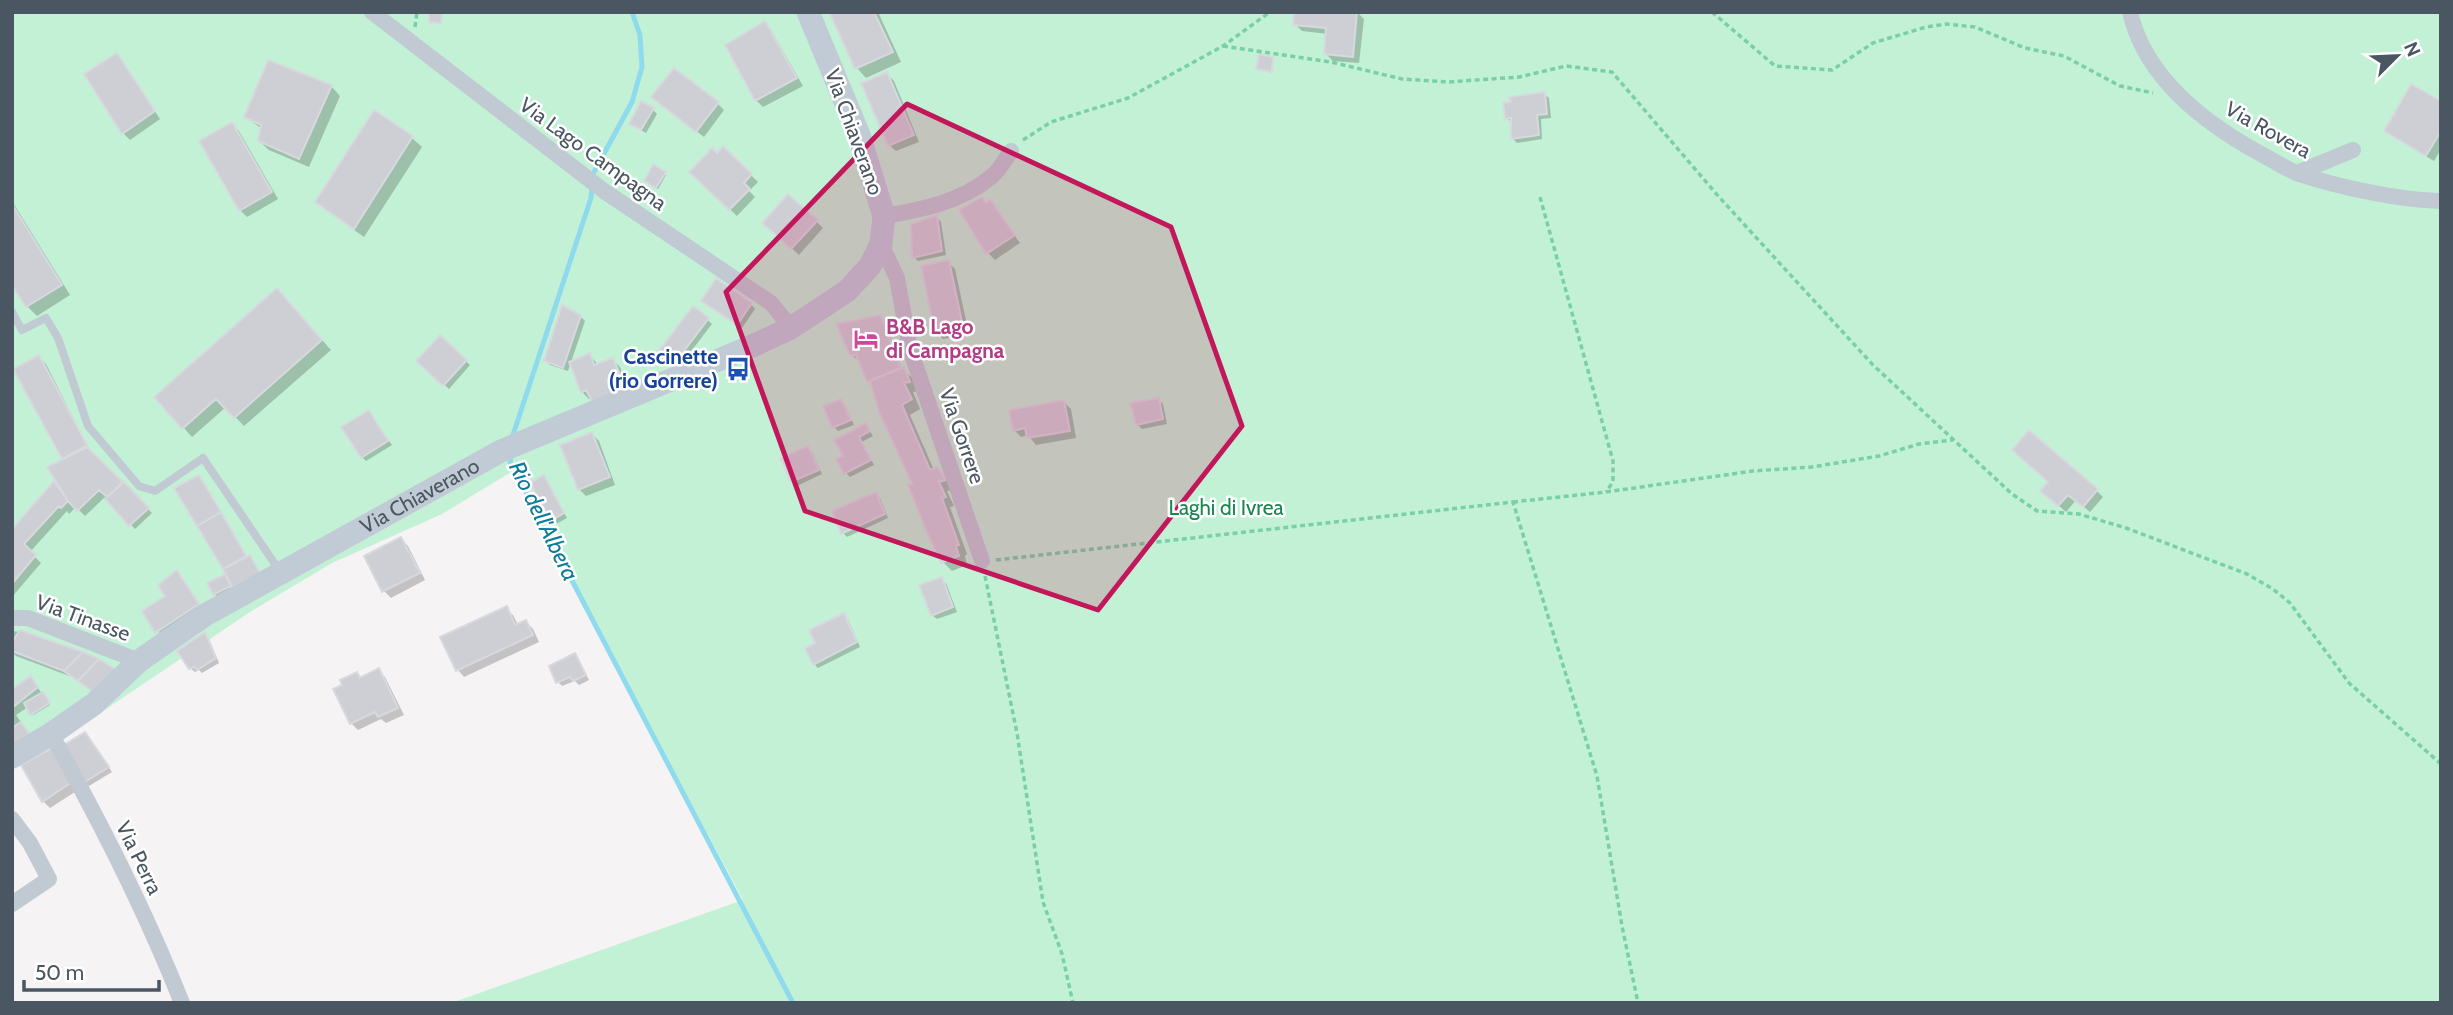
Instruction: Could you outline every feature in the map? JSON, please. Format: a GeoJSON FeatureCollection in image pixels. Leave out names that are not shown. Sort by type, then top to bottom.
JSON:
{"type":"FeatureCollection","features":[{"type":"Feature","properties":{"kind":"street","name":"Via Lago Campagna"},"geometry":{"type":"LineString","coordinates":[[373,12],[604,191],[771,303],[791,328]]}},
{"type":"Feature","properties":{"kind":"street","name":"Via Chiaverano"},"geometry":{"type":"LineString","coordinates":[[12,757],[94,704],[139,661],[205,615],[511,448],[791,328],[847,291],[870,266],[881,244],[884,216],[859,135],[808,12]]}},
{"type":"Feature","properties":{"kind":"street","name":"Via Rovera"},"geometry":{"type":"LineString","coordinates":[[2130,12],[2133,25],[2154,65],[2178,98],[2230,137],[2297,173],[2418,201],[2441,201]]}},
{"type":"Feature","properties":{"kind":"street"},"geometry":{"type":"LineString","coordinates":[[2297,173],[2353,150]]}},
{"type":"Feature","properties":{"kind":"street"},"geometry":{"type":"LineString","coordinates":[[884,216],[922,210],[970,191],[993,176],[1011,151]]}},
{"type":"Feature","properties":{"kind":"street","name":"Via Gorrere"},"geometry":{"type":"LineString","coordinates":[[881,244],[897,278],[910,349],[982,561]]}},
{"type":"Feature","properties":{"kind":"street","name":"Via Tinasse"},"geometry":{"type":"LineString","coordinates":[[12,618],[27,618],[139,661]]}},
{"type":"Feature","properties":{"kind":"street","name":"Via Perra"},"geometry":{"type":"LineString","coordinates":[[51,734],[104,832],[182,1003]]}},
{"type":"Feature","properties":{"kind":"street"},"geometry":{"type":"LineString","coordinates":[[12,819],[30,843],[49,878],[12,904]]}},
{"type":"Feature","properties":{"kind":"lane"},"geometry":{"type":"LineString","coordinates":[[12,312],[22,330],[46,318],[58,338],[88,426],[139,486],[155,491],[202,458],[281,573]]}},
{"type":"Feature","properties":{"kind":"path"},"geometry":{"type":"LineString","coordinates":[[1011,151],[1051,122],[1128,98],[1223,46],[1270,12]]}},
{"type":"Feature","properties":{"kind":"path"},"geometry":{"type":"LineString","coordinates":[[1712,12],[1776,66],[1832,70],[1872,43],[1946,24],[1975,27],[2025,48],[2064,56],[2120,86],[2178,98]]}},
{"type":"Feature","properties":{"kind":"path"},"geometry":{"type":"LineString","coordinates":[[1223,46],[1331,62],[1402,79],[1448,82],[1519,77],[1566,66],[1612,72],[1719,197],[1873,365],[2012,494],[2037,511],[2078,514],[2126,528],[2247,575],[2273,589],[2290,603],[2349,683],[2441,764]]}},
{"type":"Feature","properties":{"kind":"path"},"geometry":{"type":"LineString","coordinates":[[1540,197],[1613,461],[1613,482],[1606,492]]}},
{"type":"Feature","properties":{"kind":"path"},"geometry":{"type":"LineString","coordinates":[[1073,1003],[1062,954],[1043,902],[1017,733],[982,561],[1606,492],[1753,471],[1812,467],[1879,456],[1919,444],[1953,440]]}},
{"type":"Feature","properties":{"kind":"path"},"geometry":{"type":"LineString","coordinates":[[1513,502],[1597,776],[1638,1003]]}},
{"type":"Feature","properties":{"kind":"highlighted area"},"geometry":{"type":"Polygon","coordinates":[[[907,104],[1171,227],[1242,426],[1098,610],[805,511],[726,292],[907,104]]]}},
{"type":"Feature","properties":{"kind":"green space","name":"Laghi di Ivrea"},"geometry":{"type":"Polygon","coordinates":[[[12,12],[2441,12],[2441,1003],[451,1003],[743,900],[513,471],[442,514],[332,563],[250,612],[54,744],[12,767],[12,12]]]}},
{"type":"Feature","properties":{"kind":"building"},"geometry":{"type":"Polygon","coordinates":[[[429,12],[442,12],[441,23],[429,22],[429,12]]]}},
{"type":"Feature","properties":{"kind":"building"},"geometry":{"type":"Polygon","coordinates":[[[829,12],[874,12],[893,52],[855,69],[829,12]]]}},
{"type":"Feature","properties":{"kind":"building"},"geometry":{"type":"Polygon","coordinates":[[[1294,12],[1357,12],[1353,57],[1324,54],[1326,28],[1293,25],[1294,12]]]}},
{"type":"Feature","properties":{"kind":"building"},"geometry":{"type":"Polygon","coordinates":[[[765,21],[797,78],[755,101],[725,45],[765,21]]]}},
{"type":"Feature","properties":{"kind":"building"},"geometry":{"type":"Polygon","coordinates":[[[117,53],[155,111],[122,134],[84,74],[117,53]]]}},
{"type":"Feature","properties":{"kind":"building"},"geometry":{"type":"Polygon","coordinates":[[[1259,54],[1273,57],[1272,72],[1256,69],[1259,54]]]}},
{"type":"Feature","properties":{"kind":"building"},"geometry":{"type":"Polygon","coordinates":[[[268,60],[332,85],[299,159],[258,141],[261,125],[244,117],[268,60]]]}},
{"type":"Feature","properties":{"kind":"building"},"geometry":{"type":"Polygon","coordinates":[[[674,68],[719,102],[696,132],[651,97],[674,68]]]}},
{"type":"Feature","properties":{"kind":"building"},"geometry":{"type":"Polygon","coordinates":[[[887,72],[914,135],[888,146],[861,83],[887,72]]]}},
{"type":"Feature","properties":{"kind":"building"},"geometry":{"type":"Polygon","coordinates":[[[2411,84],[2441,101],[2441,131],[2426,156],[2384,131],[2411,84]]]}},
{"type":"Feature","properties":{"kind":"building"},"geometry":{"type":"Polygon","coordinates":[[[1545,92],[1547,114],[1537,115],[1539,135],[1511,139],[1511,118],[1505,119],[1503,103],[1511,102],[1509,97],[1545,92]]]}},
{"type":"Feature","properties":{"kind":"building"},"geometry":{"type":"Polygon","coordinates":[[[641,101],[654,108],[641,130],[629,124],[641,101]]]}},
{"type":"Feature","properties":{"kind":"building"},"geometry":{"type":"Polygon","coordinates":[[[374,110],[413,136],[354,229],[315,202],[374,110]]]}},
{"type":"Feature","properties":{"kind":"building"},"geometry":{"type":"Polygon","coordinates":[[[232,122],[272,192],[239,211],[199,141],[232,122]]]}},
{"type":"Feature","properties":{"kind":"building"},"geometry":{"type":"Polygon","coordinates":[[[723,146],[752,174],[744,183],[750,189],[729,210],[689,172],[712,148],[717,153],[723,146]]]}},
{"type":"Feature","properties":{"kind":"building"},"geometry":{"type":"Polygon","coordinates":[[[653,164],[666,172],[656,188],[644,181],[653,164]]]}},
{"type":"Feature","properties":{"kind":"building"},"geometry":{"type":"Polygon","coordinates":[[[788,194],[818,220],[791,249],[762,223],[788,194]]]}},
{"type":"Feature","properties":{"kind":"building"},"geometry":{"type":"Polygon","coordinates":[[[982,197],[986,203],[990,199],[1015,235],[986,254],[959,210],[982,197]]]}},
{"type":"Feature","properties":{"kind":"building"},"geometry":{"type":"Polygon","coordinates":[[[12,204],[62,285],[26,307],[12,286],[12,204]]]}},
{"type":"Feature","properties":{"kind":"building"},"geometry":{"type":"Polygon","coordinates":[[[937,215],[942,251],[912,258],[911,224],[937,215]]]}},
{"type":"Feature","properties":{"kind":"building"},"geometry":{"type":"Polygon","coordinates":[[[949,260],[963,327],[935,333],[921,266],[949,260]]]}},
{"type":"Feature","properties":{"kind":"building"},"geometry":{"type":"Polygon","coordinates":[[[716,278],[752,303],[737,325],[701,301],[716,278]]]}},
{"type":"Feature","properties":{"kind":"building"},"geometry":{"type":"Polygon","coordinates":[[[277,288],[322,340],[234,418],[216,399],[182,429],[154,397],[277,288]]]}},
{"type":"Feature","properties":{"kind":"building"},"geometry":{"type":"Polygon","coordinates":[[[562,305],[581,315],[563,368],[544,361],[562,305]]]}},
{"type":"Feature","properties":{"kind":"building"},"geometry":{"type":"Polygon","coordinates":[[[693,306],[709,318],[674,364],[658,352],[693,306]]]}},
{"type":"Feature","properties":{"kind":"building","name":"B&B Lago di Campagna"},"geometry":{"type":"Polygon","coordinates":[[[881,315],[900,368],[867,382],[856,355],[850,356],[836,324],[881,315]]]}},
{"type":"Feature","properties":{"kind":"building"},"geometry":{"type":"Polygon","coordinates":[[[440,335],[467,360],[443,386],[416,361],[440,335]]]}},
{"type":"Feature","properties":{"kind":"building"},"geometry":{"type":"Polygon","coordinates":[[[590,353],[594,365],[613,358],[626,389],[593,403],[586,390],[581,393],[569,362],[590,353]]]}},
{"type":"Feature","properties":{"kind":"building"},"geometry":{"type":"Polygon","coordinates":[[[39,355],[87,445],[62,459],[13,369],[39,355]]]}},
{"type":"Feature","properties":{"kind":"building"},"geometry":{"type":"Polygon","coordinates":[[[904,367],[910,382],[904,383],[912,399],[902,405],[930,470],[938,467],[946,480],[939,482],[946,497],[942,498],[959,545],[956,546],[959,556],[941,563],[908,485],[912,484],[879,412],[870,381],[904,367]]]}},
{"type":"Feature","properties":{"kind":"building"},"geometry":{"type":"Polygon","coordinates":[[[1159,398],[1163,419],[1136,425],[1130,403],[1159,398]]]}},
{"type":"Feature","properties":{"kind":"building"},"geometry":{"type":"Polygon","coordinates":[[[841,399],[851,420],[832,428],[823,406],[841,399]]]}},
{"type":"Feature","properties":{"kind":"building"},"geometry":{"type":"Polygon","coordinates":[[[1064,400],[1070,431],[1027,438],[1025,428],[1013,431],[1009,410],[1064,400]]]}},
{"type":"Feature","properties":{"kind":"building"},"geometry":{"type":"Polygon","coordinates":[[[369,410],[388,441],[361,458],[341,427],[369,410]]]}},
{"type":"Feature","properties":{"kind":"building"},"geometry":{"type":"Polygon","coordinates":[[[866,423],[870,431],[859,437],[871,460],[844,474],[836,459],[843,456],[834,440],[866,423]]]}},
{"type":"Feature","properties":{"kind":"building"},"geometry":{"type":"Polygon","coordinates":[[[2029,430],[2098,489],[2083,507],[2068,495],[2058,506],[2040,491],[2048,482],[2012,450],[2029,430]]]}},
{"type":"Feature","properties":{"kind":"building"},"geometry":{"type":"Polygon","coordinates":[[[592,432],[610,477],[578,490],[560,445],[592,432]]]}},
{"type":"Feature","properties":{"kind":"building"},"geometry":{"type":"Polygon","coordinates":[[[808,446],[819,470],[791,482],[780,458],[808,446]]]}},
{"type":"Feature","properties":{"kind":"building"},"geometry":{"type":"Polygon","coordinates":[[[87,447],[123,482],[107,497],[99,490],[77,511],[47,467],[87,447]]]}},
{"type":"Feature","properties":{"kind":"building"},"geometry":{"type":"Polygon","coordinates":[[[199,475],[221,512],[197,526],[174,488],[199,475]]]}},
{"type":"Feature","properties":{"kind":"building"},"geometry":{"type":"Polygon","coordinates":[[[544,475],[564,513],[550,521],[530,483],[544,475]]]}},
{"type":"Feature","properties":{"kind":"building"},"geometry":{"type":"Polygon","coordinates":[[[54,481],[68,501],[61,508],[59,506],[24,544],[36,555],[12,584],[12,529],[54,481]]]}},
{"type":"Feature","properties":{"kind":"building"},"geometry":{"type":"Polygon","coordinates":[[[124,482],[149,508],[129,526],[105,499],[124,482]]]}},
{"type":"Feature","properties":{"kind":"building"},"geometry":{"type":"Polygon","coordinates":[[[876,492],[885,514],[841,534],[832,511],[876,492]]]}},
{"type":"Feature","properties":{"kind":"building"},"geometry":{"type":"Polygon","coordinates":[[[221,512],[246,556],[223,569],[197,526],[221,512]]]}},
{"type":"Feature","properties":{"kind":"building"},"geometry":{"type":"Polygon","coordinates":[[[401,537],[420,573],[382,592],[364,556],[401,537]]]}},
{"type":"Feature","properties":{"kind":"building"},"geometry":{"type":"Polygon","coordinates":[[[250,555],[260,573],[232,587],[223,569],[250,555]]]}},
{"type":"Feature","properties":{"kind":"building"},"geometry":{"type":"Polygon","coordinates":[[[177,570],[199,604],[155,633],[142,611],[165,596],[158,585],[177,570]]]}},
{"type":"Feature","properties":{"kind":"building"},"geometry":{"type":"Polygon","coordinates":[[[225,574],[231,586],[213,595],[207,583],[225,574]]]}},
{"type":"Feature","properties":{"kind":"building"},"geometry":{"type":"Polygon","coordinates":[[[942,577],[953,607],[931,616],[919,585],[942,577]]]}},
{"type":"Feature","properties":{"kind":"building"},"geometry":{"type":"Polygon","coordinates":[[[507,606],[515,625],[526,620],[533,635],[456,671],[440,637],[507,606]]]}},
{"type":"Feature","properties":{"kind":"building"},"geometry":{"type":"Polygon","coordinates":[[[844,613],[857,642],[813,665],[805,648],[815,643],[809,630],[844,613]]]}},
{"type":"Feature","properties":{"kind":"building"},"geometry":{"type":"Polygon","coordinates":[[[20,630],[83,652],[64,671],[12,651],[12,642],[20,630]]]}},
{"type":"Feature","properties":{"kind":"building"},"geometry":{"type":"Polygon","coordinates":[[[205,632],[216,658],[197,670],[194,667],[189,669],[177,651],[205,632]]]}},
{"type":"Feature","properties":{"kind":"building"},"geometry":{"type":"Polygon","coordinates":[[[83,652],[99,659],[78,681],[64,671],[83,652]]]}},
{"type":"Feature","properties":{"kind":"building"},"geometry":{"type":"Polygon","coordinates":[[[575,653],[586,675],[573,681],[570,677],[556,683],[549,666],[575,653]]]}},
{"type":"Feature","properties":{"kind":"building"},"geometry":{"type":"Polygon","coordinates":[[[99,659],[117,670],[94,693],[78,681],[99,659]]]}},
{"type":"Feature","properties":{"kind":"building"},"geometry":{"type":"Polygon","coordinates":[[[379,668],[398,708],[378,717],[375,712],[350,724],[333,689],[342,685],[340,680],[357,672],[360,678],[379,668]]]}},
{"type":"Feature","properties":{"kind":"building"},"geometry":{"type":"Polygon","coordinates":[[[31,676],[38,687],[12,708],[12,689],[31,676]]]}},
{"type":"Feature","properties":{"kind":"building"},"geometry":{"type":"Polygon","coordinates":[[[43,692],[50,703],[30,715],[24,703],[43,692]]]}},
{"type":"Feature","properties":{"kind":"building"},"geometry":{"type":"Polygon","coordinates":[[[21,722],[30,735],[12,745],[12,728],[21,722]]]}},
{"type":"Feature","properties":{"kind":"building"},"geometry":{"type":"Polygon","coordinates":[[[85,732],[109,767],[83,783],[62,746],[85,732]]]}},
{"type":"Feature","properties":{"kind":"building"},"geometry":{"type":"Polygon","coordinates":[[[52,748],[72,782],[42,802],[21,765],[52,748]]]}},
{"type":"Feature","properties":{"kind":"waterway","name":"Rio dell'Albera"},"geometry":{"type":"LineString","coordinates":[[512,438],[591,198],[593,174],[632,102],[642,67],[640,35],[632,12]]}},
{"type":"Feature","properties":{"kind":"waterway","name":"Rio dell'Albera"},"geometry":{"type":"LineString","coordinates":[[511,455],[510,462],[793,1003]]}},
{"type":"Feature","properties":{"kind":"place","name":"B&B Lago di Campagna"},"geometry":{"type":"Point","coordinates":[866,339]}},
{"type":"Feature","properties":{"kind":"place","name":"Cascinette (rio Gorrere)"},"geometry":{"type":"Point","coordinates":[738,369]}}]}
